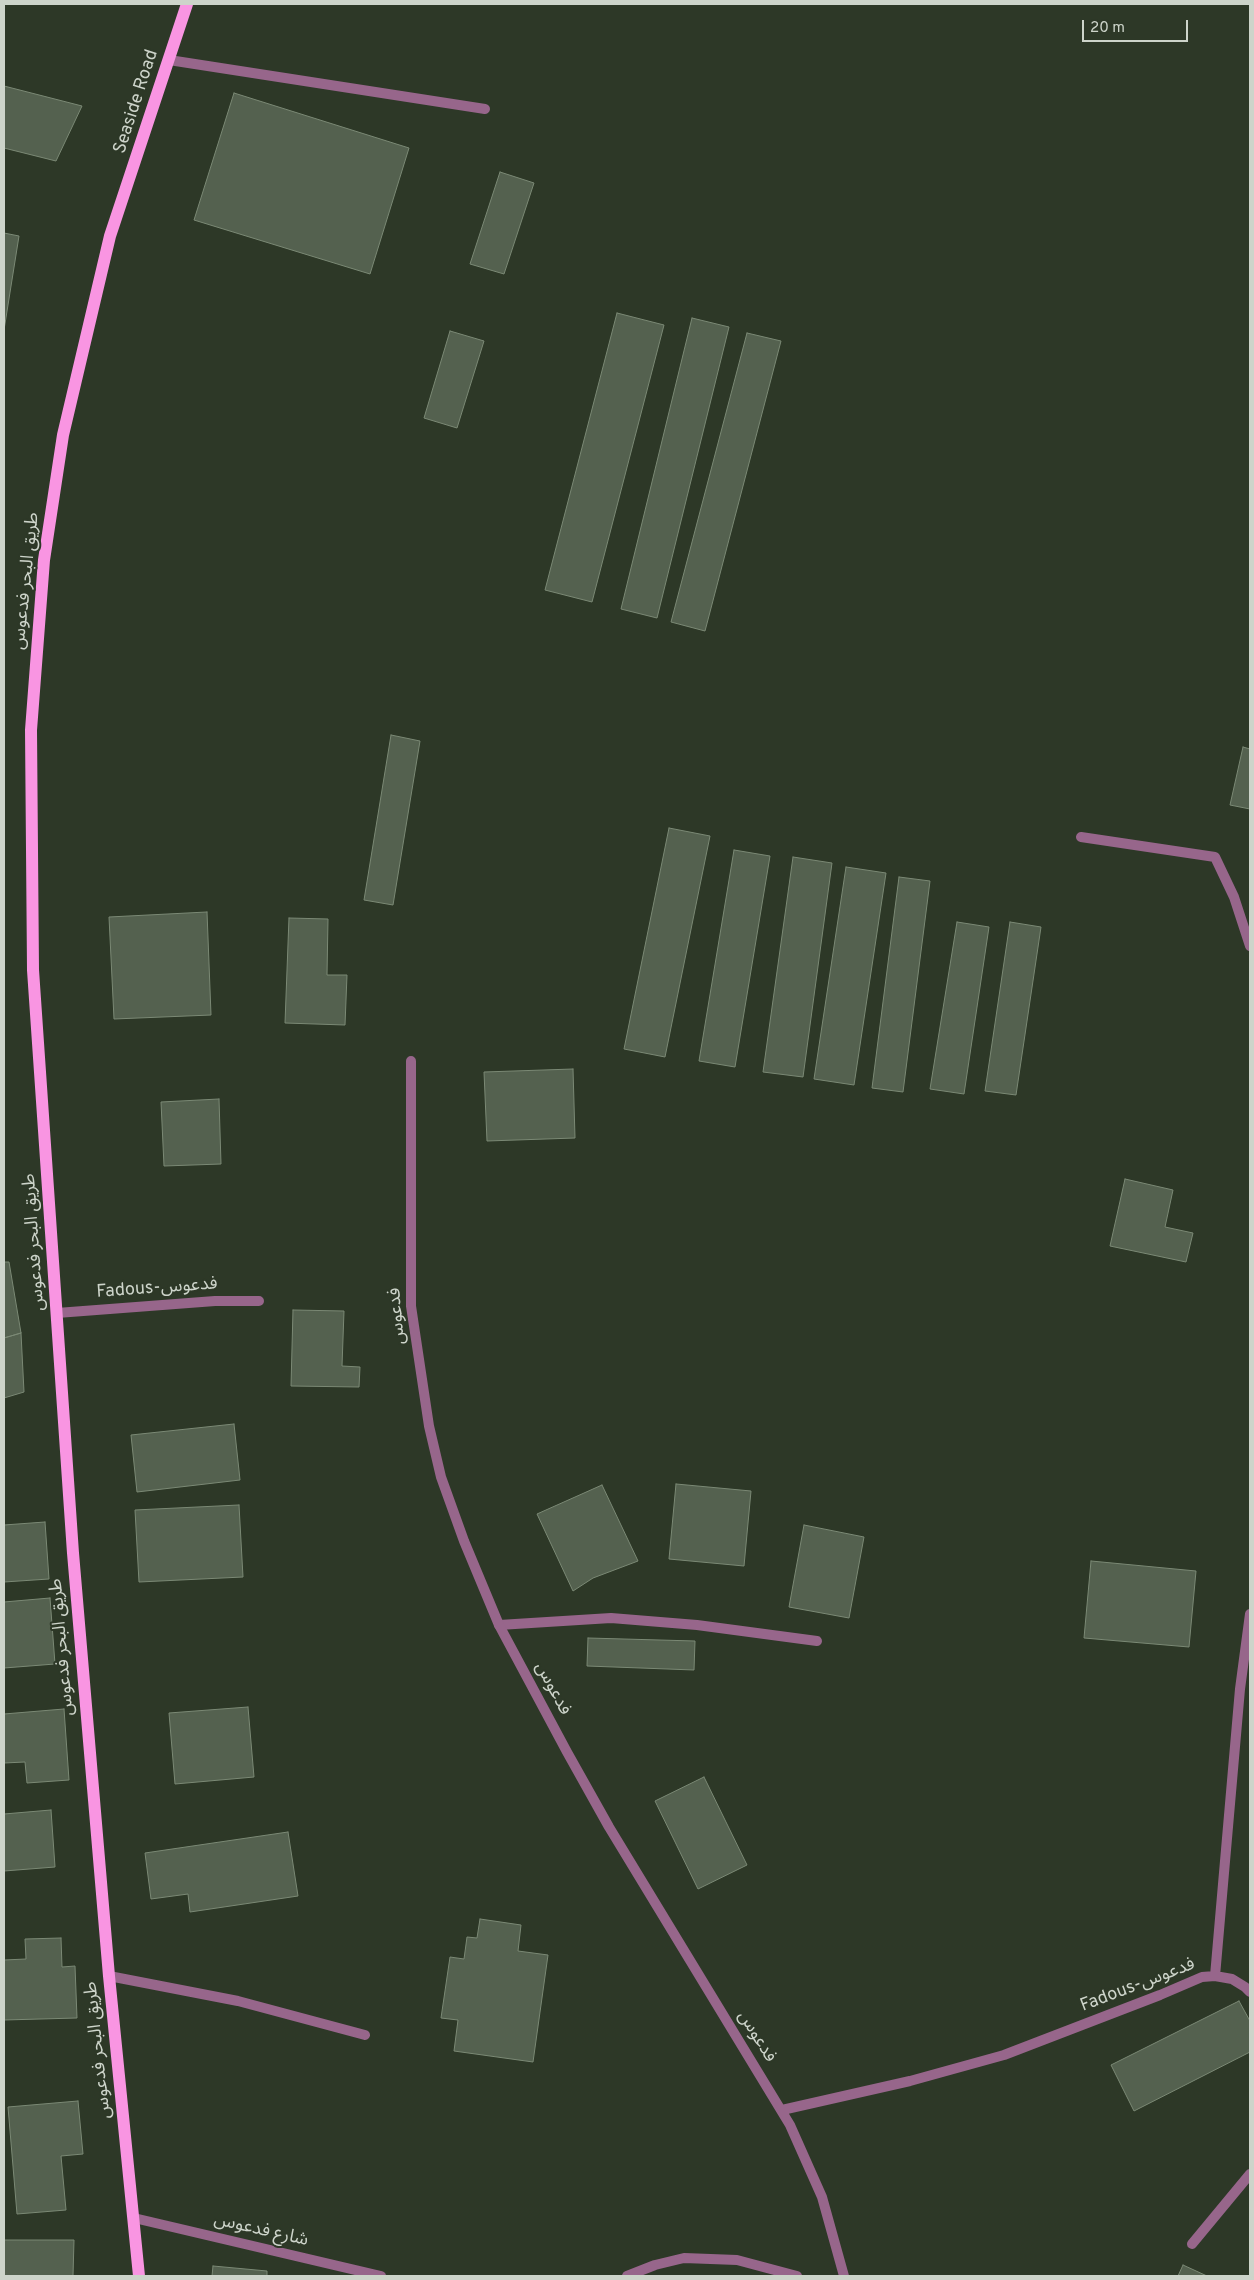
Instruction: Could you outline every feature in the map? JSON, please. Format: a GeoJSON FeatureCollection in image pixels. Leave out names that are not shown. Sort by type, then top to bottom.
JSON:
{"type":"FeatureCollection","features":[{"type":"Feature","properties":{"kind":"main road","name":"Seaside Road"},"geometry":{"type":"LineString","coordinates":[[119,212],[187,4]]}},
{"type":"Feature","properties":{"kind":"main road","name":"طريق البحر فدعوس"},"geometry":{"type":"LineString","coordinates":[[119,212],[110,236],[63,435],[57,469],[44,560],[31,730],[34,970],[73,1563],[109,1976],[139,2276]]}},
{"type":"Feature","properties":{"kind":"street"},"geometry":{"type":"LineString","coordinates":[[169,60],[485,109]]}},
{"type":"Feature","properties":{"kind":"street"},"geometry":{"type":"LineString","coordinates":[[1081,837],[1215,857],[1234,897],[1250,946]]}},
{"type":"Feature","properties":{"kind":"street","name":"فدعوس"},"geometry":{"type":"LineString","coordinates":[[411,1060],[411,1306],[422,1384],[442,1477],[464,1541],[499,1626],[609,1827],[782,2110],[802,2148],[822,2197],[844,2276]]}},
{"type":"Feature","properties":{"kind":"street","name":"Fadous-فدعوس"},"geometry":{"type":"LineString","coordinates":[[57,1313],[215,1301],[260,1301]]}},
{"type":"Feature","properties":{"kind":"street","name":"Fadous-فدعوس"},"geometry":{"type":"LineString","coordinates":[[782,2110],[910,2081],[1004,2055],[1202,1977],[1215,1976],[1240,1689],[1250,1614]]}},
{"type":"Feature","properties":{"kind":"street"},"geometry":{"type":"LineString","coordinates":[[499,1626],[611,1618],[697,1626],[817,1641]]}},
{"type":"Feature","properties":{"kind":"street"},"geometry":{"type":"LineString","coordinates":[[109,1976],[238,2001],[365,2036]]}},
{"type":"Feature","properties":{"kind":"street"},"geometry":{"type":"LineString","coordinates":[[1215,1976],[1232,1979],[1245,1986],[1250,1992]]}},
{"type":"Feature","properties":{"kind":"street"},"geometry":{"type":"LineString","coordinates":[[1192,2244],[1250,2174]]}},
{"type":"Feature","properties":{"kind":"street","name":"شارع فدعوس"},"geometry":{"type":"LineString","coordinates":[[134,2218],[381,2276]]}},
{"type":"Feature","properties":{"kind":"street"},"geometry":{"type":"LineString","coordinates":[[627,2276],[655,2265],[684,2258],[736,2260],[797,2276]]}},
{"type":"Feature","properties":{"kind":"building"},"geometry":{"type":"Polygon","coordinates":[[[4,86],[82,106],[56,161],[4,148],[4,86]]]}},
{"type":"Feature","properties":{"kind":"building"},"geometry":{"type":"Polygon","coordinates":[[[234,93],[409,148],[370,274],[194,220],[234,93]]]}},
{"type":"Feature","properties":{"kind":"building"},"geometry":{"type":"Polygon","coordinates":[[[500,172],[534,183],[504,274],[470,264],[500,172]]]}},
{"type":"Feature","properties":{"kind":"building"},"geometry":{"type":"Polygon","coordinates":[[[4,233],[19,236],[4,330],[4,233]]]}},
{"type":"Feature","properties":{"kind":"building"},"geometry":{"type":"Polygon","coordinates":[[[617,313],[664,325],[592,602],[545,590],[617,313]]]}},
{"type":"Feature","properties":{"kind":"building"},"geometry":{"type":"Polygon","coordinates":[[[692,318],[729,327],[657,618],[621,609],[692,318]]]}},
{"type":"Feature","properties":{"kind":"building"},"geometry":{"type":"Polygon","coordinates":[[[450,331],[484,341],[457,428],[424,418],[450,331]]]}},
{"type":"Feature","properties":{"kind":"building"},"geometry":{"type":"Polygon","coordinates":[[[747,333],[781,341],[705,631],[671,622],[747,333]]]}},
{"type":"Feature","properties":{"kind":"building"},"geometry":{"type":"Polygon","coordinates":[[[391,735],[420,741],[393,905],[364,900],[391,735]]]}},
{"type":"Feature","properties":{"kind":"building"},"geometry":{"type":"Polygon","coordinates":[[[1243,747],[1250,749],[1250,809],[1230,805],[1243,747]]]}},
{"type":"Feature","properties":{"kind":"building"},"geometry":{"type":"Polygon","coordinates":[[[669,828],[710,836],[665,1057],[624,1049],[669,828]]]}},
{"type":"Feature","properties":{"kind":"building"},"geometry":{"type":"Polygon","coordinates":[[[734,850],[770,856],[735,1067],[699,1061],[734,850]]]}},
{"type":"Feature","properties":{"kind":"building"},"geometry":{"type":"Polygon","coordinates":[[[793,857],[832,863],[803,1077],[763,1072],[793,857]]]}},
{"type":"Feature","properties":{"kind":"building"},"geometry":{"type":"Polygon","coordinates":[[[846,867],[886,873],[854,1085],[814,1079],[846,867]]]}},
{"type":"Feature","properties":{"kind":"building"},"geometry":{"type":"Polygon","coordinates":[[[899,877],[930,881],[903,1092],[872,1088],[899,877]]]}},
{"type":"Feature","properties":{"kind":"building"},"geometry":{"type":"Polygon","coordinates":[[[207,912],[211,1015],[114,1019],[109,917],[207,912]]]}},
{"type":"Feature","properties":{"kind":"building"},"geometry":{"type":"Polygon","coordinates":[[[289,918],[328,919],[327,975],[347,975],[345,1025],[285,1023],[289,918]]]}},
{"type":"Feature","properties":{"kind":"building"},"geometry":{"type":"Polygon","coordinates":[[[957,922],[989,927],[964,1094],[930,1089],[957,922]]]}},
{"type":"Feature","properties":{"kind":"building"},"geometry":{"type":"Polygon","coordinates":[[[1010,922],[1041,927],[1016,1095],[985,1091],[1010,922]]]}},
{"type":"Feature","properties":{"kind":"building"},"geometry":{"type":"Polygon","coordinates":[[[573,1069],[575,1138],[487,1141],[484,1072],[573,1069]]]}},
{"type":"Feature","properties":{"kind":"building"},"geometry":{"type":"Polygon","coordinates":[[[219,1099],[221,1164],[164,1166],[161,1102],[219,1099]]]}},
{"type":"Feature","properties":{"kind":"building"},"geometry":{"type":"Polygon","coordinates":[[[1125,1179],[1173,1190],[1165,1227],[1193,1233],[1186,1262],[1110,1246],[1125,1179]]]}},
{"type":"Feature","properties":{"kind":"building"},"geometry":{"type":"Polygon","coordinates":[[[4,1262],[9,1262],[21,1333],[4,1338],[4,1262]]]}},
{"type":"Feature","properties":{"kind":"building"},"geometry":{"type":"Polygon","coordinates":[[[293,1310],[344,1311],[342,1366],[360,1367],[359,1387],[291,1386],[293,1310]]]}},
{"type":"Feature","properties":{"kind":"building"},"geometry":{"type":"Polygon","coordinates":[[[21,1333],[24,1392],[4,1398],[4,1338],[21,1333]]]}},
{"type":"Feature","properties":{"kind":"building"},"geometry":{"type":"Polygon","coordinates":[[[234,1424],[240,1480],[137,1492],[131,1435],[234,1424]]]}},
{"type":"Feature","properties":{"kind":"building"},"geometry":{"type":"Polygon","coordinates":[[[676,1484],[751,1491],[744,1566],[669,1559],[676,1484]]]}},
{"type":"Feature","properties":{"kind":"building"},"geometry":{"type":"Polygon","coordinates":[[[602,1485],[638,1561],[593,1578],[573,1591],[537,1514],[602,1485]]]}},
{"type":"Feature","properties":{"kind":"building"},"geometry":{"type":"Polygon","coordinates":[[[239,1505],[243,1577],[139,1582],[135,1510],[239,1505]]]}},
{"type":"Feature","properties":{"kind":"building"},"geometry":{"type":"Polygon","coordinates":[[[45,1522],[49,1579],[4,1582],[4,1525],[45,1522]]]}},
{"type":"Feature","properties":{"kind":"building"},"geometry":{"type":"Polygon","coordinates":[[[804,1525],[864,1537],[849,1618],[789,1607],[804,1525]]]}},
{"type":"Feature","properties":{"kind":"building"},"geometry":{"type":"Polygon","coordinates":[[[1091,1561],[1196,1571],[1189,1647],[1084,1638],[1091,1561]]]}},
{"type":"Feature","properties":{"kind":"building"},"geometry":{"type":"Polygon","coordinates":[[[50,1598],[55,1664],[4,1668],[4,1602],[50,1598]]]}},
{"type":"Feature","properties":{"kind":"building"},"geometry":{"type":"Polygon","coordinates":[[[588,1638],[695,1641],[694,1670],[587,1666],[588,1638]]]}},
{"type":"Feature","properties":{"kind":"building"},"geometry":{"type":"Polygon","coordinates":[[[248,1707],[254,1777],[175,1784],[169,1713],[248,1707]]]}},
{"type":"Feature","properties":{"kind":"building"},"geometry":{"type":"Polygon","coordinates":[[[64,1709],[69,1780],[27,1783],[25,1762],[4,1763],[4,1714],[64,1709]]]}},
{"type":"Feature","properties":{"kind":"building"},"geometry":{"type":"Polygon","coordinates":[[[704,1777],[747,1865],[698,1889],[655,1801],[704,1777]]]}},
{"type":"Feature","properties":{"kind":"building"},"geometry":{"type":"Polygon","coordinates":[[[51,1810],[55,1867],[4,1871],[4,1814],[51,1810]]]}},
{"type":"Feature","properties":{"kind":"building"},"geometry":{"type":"Polygon","coordinates":[[[288,1832],[298,1896],[190,1912],[188,1894],[151,1899],[145,1853],[288,1832]]]}},
{"type":"Feature","properties":{"kind":"building"},"geometry":{"type":"Polygon","coordinates":[[[480,1919],[521,1925],[518,1951],[548,1955],[533,2062],[454,2051],[458,2020],[441,2018],[450,1957],[464,1959],[467,1937],[477,1938],[480,1919]]]}},
{"type":"Feature","properties":{"kind":"building"},"geometry":{"type":"Polygon","coordinates":[[[61,1938],[62,1967],[75,1966],[77,2018],[4,2020],[4,1960],[26,1959],[25,1939],[61,1938]]]}},
{"type":"Feature","properties":{"kind":"building"},"geometry":{"type":"Polygon","coordinates":[[[1239,2001],[1250,2021],[1250,2052],[1134,2111],[1111,2065],[1239,2001]]]}},
{"type":"Feature","properties":{"kind":"building"},"geometry":{"type":"Polygon","coordinates":[[[78,2101],[83,2154],[61,2156],[66,2210],[17,2214],[8,2107],[78,2101]]]}},
{"type":"Feature","properties":{"kind":"building"},"geometry":{"type":"Polygon","coordinates":[[[4,2240],[74,2240],[73,2276],[4,2276],[4,2240]]]}},
{"type":"Feature","properties":{"kind":"building"},"geometry":{"type":"Polygon","coordinates":[[[1183,2265],[1207,2276],[1178,2276],[1183,2265]]]}},
{"type":"Feature","properties":{"kind":"building"},"geometry":{"type":"Polygon","coordinates":[[[213,2266],[267,2271],[267,2276],[212,2276],[213,2266]]]}}]}
